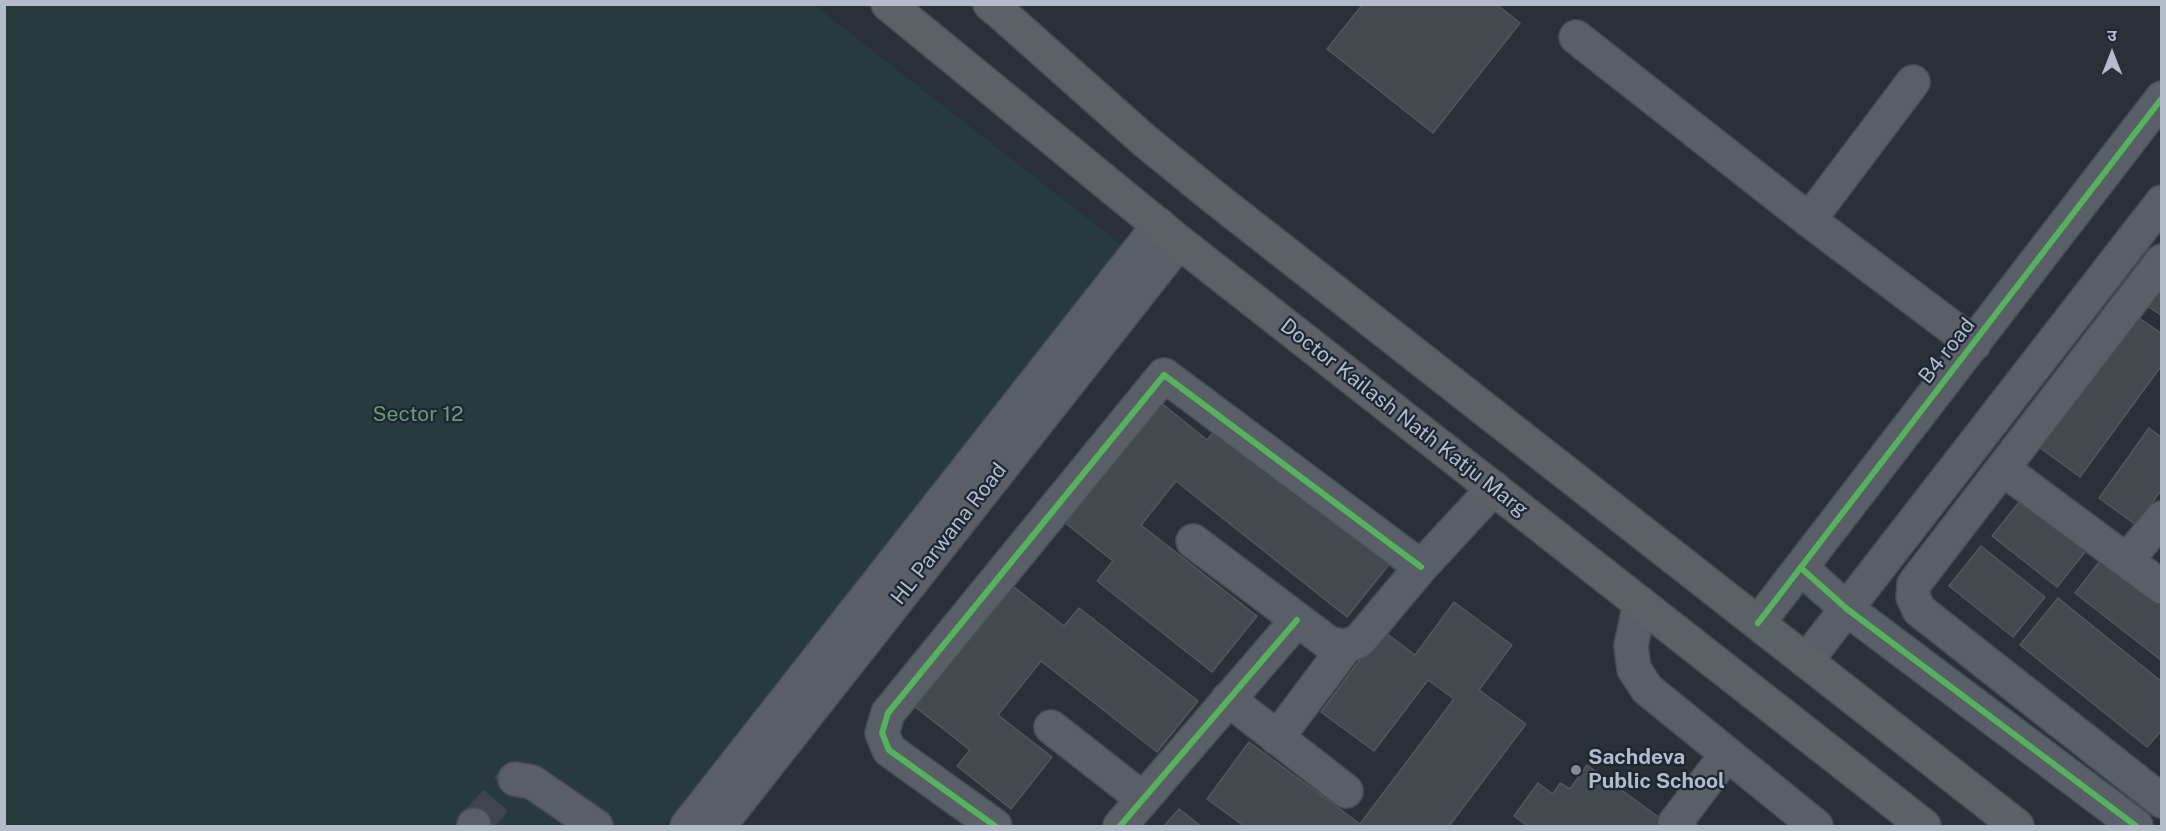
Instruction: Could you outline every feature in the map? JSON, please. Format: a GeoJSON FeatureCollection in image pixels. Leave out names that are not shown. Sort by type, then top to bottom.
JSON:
{"type":"FeatureCollection","features":[{"type":"Feature","properties":{"kind":"main road","name":"Doctor Kailash Nath Katju Marg"},"geometry":{"type":"LineString","coordinates":[[888,4],[1169,233],[1924,826]]}},
{"type":"Feature","properties":{"kind":"main road"},"geometry":{"type":"LineString","coordinates":[[999,7],[1145,141],[1215,198],[2017,826]]}},
{"type":"Feature","properties":{"kind":"street"},"geometry":{"type":"LineString","coordinates":[[1576,37],[1809,220],[1974,344]]}},
{"type":"Feature","properties":{"kind":"street"},"geometry":{"type":"LineString","coordinates":[[1809,220],[1913,82]]}},
{"type":"Feature","properties":{"kind":"street","name":"B4 road"},"geometry":{"type":"LineString","coordinates":[[1758,623],[2162,98]]}},
{"type":"Feature","properties":{"kind":"street"},"geometry":{"type":"LineString","coordinates":[[1806,661],[2162,202]]}},
{"type":"Feature","properties":{"kind":"street"},"geometry":{"type":"LineString","coordinates":[[687,826],[1169,233]]}},
{"type":"Feature","properties":{"kind":"street","name":"HL Parwana Road"},"geometry":{"type":"LineString","coordinates":[[718,826],[1169,233]]}},
{"type":"Feature","properties":{"kind":"street"},"geometry":{"type":"LineString","coordinates":[[1801,568],[1847,609],[2132,823],[2158,791],[1919,610],[1913,597],[1914,584],[2162,261]]}},
{"type":"Feature","properties":{"kind":"street"},"geometry":{"type":"LineString","coordinates":[[995,826],[889,750],[882,733],[888,713],[1164,375],[1421,567]]}},
{"type":"Feature","properties":{"kind":"street"},"geometry":{"type":"LineString","coordinates":[[2003,469],[2162,587]]}},
{"type":"Feature","properties":{"kind":"street"},"geometry":{"type":"LineString","coordinates":[[1193,542],[1330,644],[1346,646],[1359,641],[1421,567],[1494,488]]}},
{"type":"Feature","properties":{"kind":"street"},"geometry":{"type":"LineString","coordinates":[[2127,560],[2162,518]]}},
{"type":"Feature","properties":{"kind":"street"},"geometry":{"type":"LineString","coordinates":[[1640,603],[1631,646],[1634,669],[1647,689],[1816,826]]}},
{"type":"Feature","properties":{"kind":"street"},"geometry":{"type":"LineString","coordinates":[[1120,826],[1297,620]]}},
{"type":"Feature","properties":{"kind":"street"},"geometry":{"type":"LineString","coordinates":[[1277,738],[1346,646]]}},
{"type":"Feature","properties":{"kind":"street"},"geometry":{"type":"LineString","coordinates":[[1228,699],[1346,791]]}},
{"type":"Feature","properties":{"kind":"street"},"geometry":{"type":"LineString","coordinates":[[1051,727],[1143,800]]}},
{"type":"Feature","properties":{"kind":"street"},"geometry":{"type":"LineString","coordinates":[[1680,826],[1675,823],[1727,754]]}},
{"type":"Feature","properties":{"kind":"street"},"geometry":{"type":"LineString","coordinates":[[515,779],[532,782],[596,826]]}},
{"type":"Feature","properties":{"kind":"green space","name":"Sector 12"},"geometry":{"type":"Polygon","coordinates":[[[5,5],[814,5],[1123,246],[664,826],[5,826],[5,5]]]}},
{"type":"Feature","properties":{"kind":"building"},"geometry":{"type":"Polygon","coordinates":[[[1363,4],[1496,4],[1520,23],[1433,133],[1327,49],[1363,4]]]}},
{"type":"Feature","properties":{"kind":"building"},"geometry":{"type":"Polygon","coordinates":[[[2162,285],[2162,316],[2146,305],[2162,285]]]}},
{"type":"Feature","properties":{"kind":"building"},"geometry":{"type":"Polygon","coordinates":[[[2135,315],[2162,334],[2162,365],[2080,477],[2039,447],[2135,315]]]}},
{"type":"Feature","properties":{"kind":"building"},"geometry":{"type":"Polygon","coordinates":[[[1155,398],[1207,440],[1223,421],[1395,557],[1347,617],[1176,481],[1141,525],[1257,616],[1212,672],[1097,581],[1113,561],[1059,518],[1155,398]]]}},
{"type":"Feature","properties":{"kind":"building"},"geometry":{"type":"Polygon","coordinates":[[[2149,428],[2162,438],[2162,489],[2136,525],[2099,498],[2149,428]]]}},
{"type":"Feature","properties":{"kind":"building"},"geometry":{"type":"Polygon","coordinates":[[[2024,496],[2089,547],[2057,587],[1992,536],[2024,496]]]}},
{"type":"Feature","properties":{"kind":"building"},"geometry":{"type":"Polygon","coordinates":[[[1981,546],[2045,597],[2013,637],[1949,586],[1981,546]]]}},
{"type":"Feature","properties":{"kind":"building"},"geometry":{"type":"Polygon","coordinates":[[[2104,556],[2162,600],[2162,661],[2075,593],[2104,556]]]}},
{"type":"Feature","properties":{"kind":"building"},"geometry":{"type":"Polygon","coordinates":[[[1010,584],[1064,626],[1079,608],[1198,701],[1157,752],[1041,661],[998,715],[1052,757],[1011,809],[957,766],[970,750],[914,706],[1010,584]]]}},
{"type":"Feature","properties":{"kind":"building"},"geometry":{"type":"Polygon","coordinates":[[[2058,598],[2162,682],[2162,730],[2147,747],[2020,645],[2058,598]]]}},
{"type":"Feature","properties":{"kind":"building"},"geometry":{"type":"Polygon","coordinates":[[[1454,602],[1512,645],[1479,690],[1526,724],[1449,826],[1244,826],[1207,799],[1249,742],[1360,824],[1454,699],[1428,680],[1374,751],[1321,712],[1382,630],[1415,655],[1454,602]]]}},
{"type":"Feature","properties":{"kind":"building"},"geometry":{"type":"Polygon","coordinates":[[[1587,765],[1671,826],[1528,826],[1514,816],[1538,783],[1553,794],[1560,783],[1570,789],[1587,765]]]}},
{"type":"Feature","properties":{"kind":"building"},"geometry":{"type":"Polygon","coordinates":[[[1179,809],[1201,826],[1164,826],[1179,809]]]}},
{"type":"Feature","properties":{"kind":"tunnel"},"geometry":{"type":"LineString","coordinates":[[474,825],[515,779]]}},
{"type":"Feature","properties":{"kind":"cycle path"},"geometry":{"type":"LineString","coordinates":[[1758,623],[2162,98]]}},
{"type":"Feature","properties":{"kind":"cycle path"},"geometry":{"type":"LineString","coordinates":[[995,826],[889,750],[882,733],[888,713],[1164,375],[1421,567]]}},
{"type":"Feature","properties":{"kind":"cycle path"},"geometry":{"type":"LineString","coordinates":[[1801,568],[1847,609],[2136,826]]}},
{"type":"Feature","properties":{"kind":"cycle path"},"geometry":{"type":"LineString","coordinates":[[1120,826],[1297,620]]}},
{"type":"Feature","properties":{"kind":"place","name":"Sachdeva Public School"},"geometry":{"type":"Point","coordinates":[1576,770]}}]}
